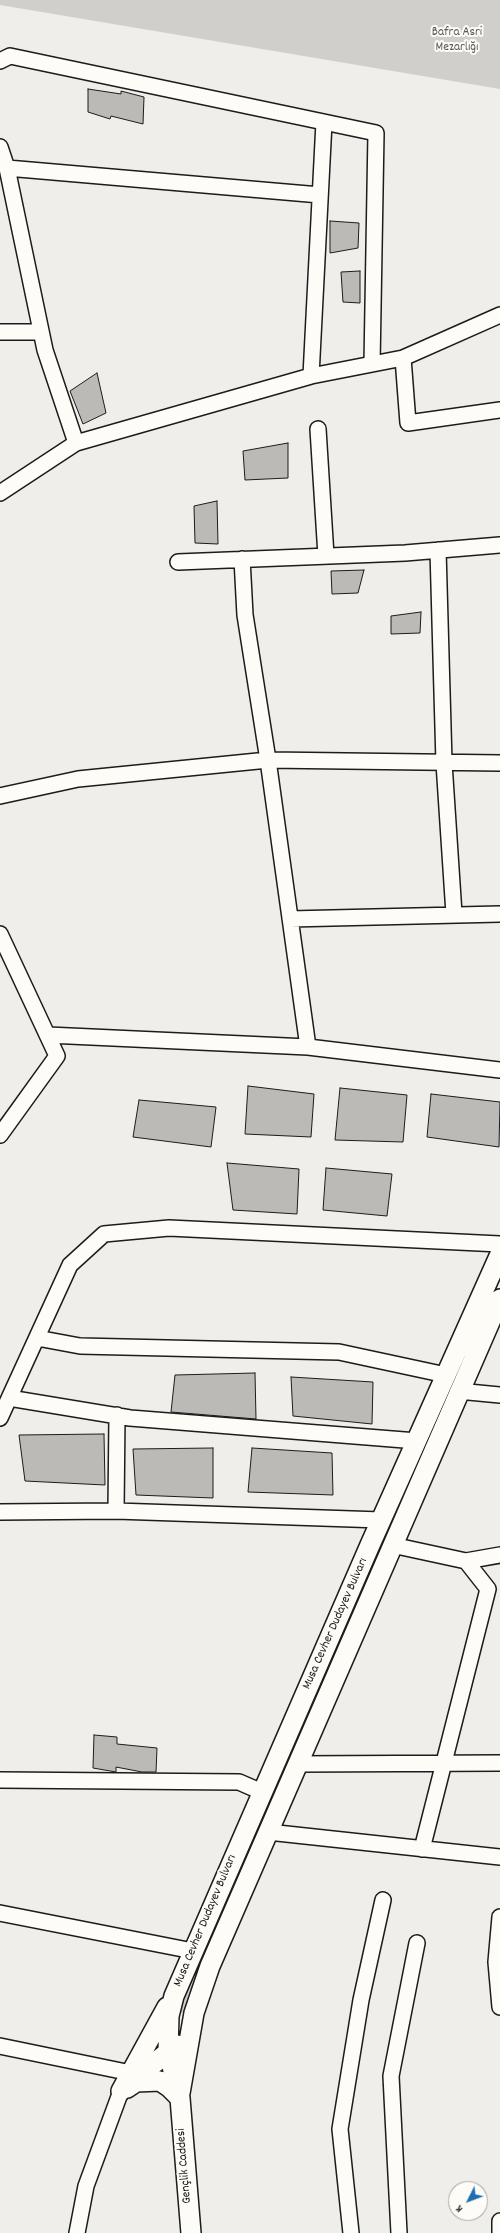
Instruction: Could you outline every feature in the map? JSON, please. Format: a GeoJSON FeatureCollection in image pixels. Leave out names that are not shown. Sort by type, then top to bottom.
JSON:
{"type":"FeatureCollection","features":[{"type":"Feature","properties":{"kind":"main road","name":"Musa Cevher Dudayev Bulvarı"},"geometry":{"type":"LineString","coordinates":[[121,2091],[174,1996],[381,1520],[500,1254]]}},
{"type":"Feature","properties":{"kind":"main road","name":"Musa Cevher Dudayev Bulvarı"},"geometry":{"type":"LineString","coordinates":[[180,2098],[194,2013],[210,1966],[458,1392],[500,1299]]}},
{"type":"Feature","properties":{"kind":"main road","name":"Musa Cevher Dudayev Bulvarı"},"geometry":{"type":"LineString","coordinates":[[174,1996],[169,2016],[168,2051],[180,2098]]}},
{"type":"Feature","properties":{"kind":"main road"},"geometry":{"type":"LineString","coordinates":[[121,2091],[168,2051],[190,2038]]}},
{"type":"Feature","properties":{"kind":"main road"},"geometry":{"type":"LineString","coordinates":[[121,2091],[136,2082],[160,2082],[169,2087],[180,2098]]}},
{"type":"Feature","properties":{"kind":"main road","name":"Gençlik Caddesi"},"geometry":{"type":"LineString","coordinates":[[180,2098],[191,2233]]}},
{"type":"Feature","properties":{"kind":"street"},"geometry":{"type":"LineString","coordinates":[[0,61],[10,56],[376,133],[372,364]]}},
{"type":"Feature","properties":{"kind":"street"},"geometry":{"type":"LineString","coordinates":[[311,376],[324,122]]}},
{"type":"Feature","properties":{"kind":"street"},"geometry":{"type":"LineString","coordinates":[[0,146],[7,168],[45,350],[76,443]]}},
{"type":"Feature","properties":{"kind":"street"},"geometry":{"type":"LineString","coordinates":[[7,168],[320,195]]}},
{"type":"Feature","properties":{"kind":"street"},"geometry":{"type":"LineString","coordinates":[[0,493],[76,443],[311,376],[403,358],[500,315]]}},
{"type":"Feature","properties":{"kind":"street"},"geometry":{"type":"LineString","coordinates":[[0,332],[41,332]]}},
{"type":"Feature","properties":{"kind":"street"},"geometry":{"type":"LineString","coordinates":[[403,358],[408,423],[500,410]]}},
{"type":"Feature","properties":{"kind":"street"},"geometry":{"type":"LineString","coordinates":[[318,429],[326,556]]}},
{"type":"Feature","properties":{"kind":"street"},"geometry":{"type":"LineString","coordinates":[[178,562],[326,556],[500,545]]}},
{"type":"Feature","properties":{"kind":"street"},"geometry":{"type":"LineString","coordinates":[[438,550],[444,763],[454,914]]}},
{"type":"Feature","properties":{"kind":"street"},"geometry":{"type":"LineString","coordinates":[[242,559],[245,615],[268,760],[308,1047]]}},
{"type":"Feature","properties":{"kind":"street"},"geometry":{"type":"LineString","coordinates":[[0,796],[78,779],[268,760],[500,763]]}},
{"type":"Feature","properties":{"kind":"street"},"geometry":{"type":"LineString","coordinates":[[290,919],[500,914]]}},
{"type":"Feature","properties":{"kind":"street"},"geometry":{"type":"LineString","coordinates":[[0,934],[57,1056],[0,1136]]}},
{"type":"Feature","properties":{"kind":"street"},"geometry":{"type":"LineString","coordinates":[[48,1035],[308,1047],[500,1070]]}},
{"type":"Feature","properties":{"kind":"street"},"geometry":{"type":"LineString","coordinates":[[0,1418],[70,1265],[104,1234],[169,1228],[500,1244]]}},
{"type":"Feature","properties":{"kind":"street"},"geometry":{"type":"LineString","coordinates":[[36,1338],[80,1346],[339,1352],[446,1375]]}},
{"type":"Feature","properties":{"kind":"street"},"geometry":{"type":"LineString","coordinates":[[458,1392],[500,1395]]}},
{"type":"Feature","properties":{"kind":"street"},"geometry":{"type":"LineString","coordinates":[[9,1398],[116,1415],[417,1441]]}},
{"type":"Feature","properties":{"kind":"street"},"geometry":{"type":"LineString","coordinates":[[116,1415],[116,1511]]}},
{"type":"Feature","properties":{"kind":"street"},"geometry":{"type":"LineString","coordinates":[[0,1512],[116,1511],[381,1520]]}},
{"type":"Feature","properties":{"kind":"street"},"geometry":{"type":"LineString","coordinates":[[392,1545],[466,1561],[500,1555]]}},
{"type":"Feature","properties":{"kind":"street"},"geometry":{"type":"LineString","coordinates":[[422,1849],[446,1762],[488,1589],[466,1561]]}},
{"type":"Feature","properties":{"kind":"street"},"geometry":{"type":"LineString","coordinates":[[297,1764],[446,1762],[500,1763]]}},
{"type":"Feature","properties":{"kind":"street"},"geometry":{"type":"LineString","coordinates":[[0,1780],[239,1782],[262,1792]]}},
{"type":"Feature","properties":{"kind":"street"},"geometry":{"type":"LineString","coordinates":[[268,1832],[500,1857]]}},
{"type":"Feature","properties":{"kind":"street"},"geometry":{"type":"LineString","coordinates":[[351,2233],[340,2129],[361,2000],[383,1900]]}},
{"type":"Feature","properties":{"kind":"street"},"geometry":{"type":"LineString","coordinates":[[0,1913],[193,1951]]}},
{"type":"Feature","properties":{"kind":"street"},"geometry":{"type":"LineString","coordinates":[[500,1917],[498,1962],[500,2007]]}},
{"type":"Feature","properties":{"kind":"street"},"geometry":{"type":"LineString","coordinates":[[399,2233],[391,2076],[417,1943]]}},
{"type":"Feature","properties":{"kind":"street"},"geometry":{"type":"LineString","coordinates":[[0,2046],[131,2073]]}},
{"type":"Feature","properties":{"kind":"street"},"geometry":{"type":"LineString","coordinates":[[77,2233],[86,2186],[121,2091]]}},
{"type":"Feature","properties":{"kind":"street"},"geometry":{"type":"LineString","coordinates":[[500,2221],[500,2233]]}},
{"type":"Feature","properties":{"kind":"green space","name":"Bafra Asri Mezarlığı"},"geometry":{"type":"Polygon","coordinates":[[[0,0],[500,0],[500,89],[0,5],[0,0]]]}},
{"type":"Feature","properties":{"kind":"green space"},"geometry":{"type":"Polygon","coordinates":[[[374,1555],[377,1557],[209,1942],[205,1940],[374,1555]]]}},
{"type":"Feature","properties":{"kind":"green space"},"geometry":{"type":"Polygon","coordinates":[[[194,1968],[198,1968],[186,2014],[178,2011],[194,1968]]]}},
{"type":"Feature","properties":{"kind":"building"},"geometry":{"type":"Polygon","coordinates":[[[88,89],[121,94],[121,91],[144,97],[143,124],[111,116],[110,119],[88,112],[88,89]]]}},
{"type":"Feature","properties":{"kind":"building"},"geometry":{"type":"Polygon","coordinates":[[[330,221],[359,223],[358,248],[330,253],[330,221]]]}},
{"type":"Feature","properties":{"kind":"building"},"geometry":{"type":"Polygon","coordinates":[[[360,271],[360,303],[343,302],[341,272],[360,271]]]}},
{"type":"Feature","properties":{"kind":"building"},"geometry":{"type":"Polygon","coordinates":[[[97,373],[106,413],[83,424],[70,391],[97,373]]]}},
{"type":"Feature","properties":{"kind":"building"},"geometry":{"type":"Polygon","coordinates":[[[288,443],[288,478],[245,480],[243,451],[288,443]]]}},
{"type":"Feature","properties":{"kind":"building"},"geometry":{"type":"Polygon","coordinates":[[[217,501],[218,544],[195,543],[194,506],[217,501]]]}},
{"type":"Feature","properties":{"kind":"building"},"geometry":{"type":"Polygon","coordinates":[[[364,570],[358,593],[332,594],[331,571],[364,570]]]}},
{"type":"Feature","properties":{"kind":"building"},"geometry":{"type":"Polygon","coordinates":[[[421,612],[420,633],[391,634],[391,616],[421,612]]]}},
{"type":"Feature","properties":{"kind":"building"},"geometry":{"type":"Polygon","coordinates":[[[248,1086],[314,1094],[311,1137],[245,1134],[248,1086]]]}},
{"type":"Feature","properties":{"kind":"building"},"geometry":{"type":"Polygon","coordinates":[[[340,1088],[407,1095],[403,1142],[335,1140],[340,1088]]]}},
{"type":"Feature","properties":{"kind":"building"},"geometry":{"type":"Polygon","coordinates":[[[431,1094],[500,1102],[499,1147],[427,1137],[431,1094]]]}},
{"type":"Feature","properties":{"kind":"building"},"geometry":{"type":"Polygon","coordinates":[[[139,1100],[216,1107],[211,1147],[133,1137],[139,1100]]]}},
{"type":"Feature","properties":{"kind":"building"},"geometry":{"type":"Polygon","coordinates":[[[227,1163],[299,1169],[297,1214],[233,1210],[227,1163]]]}},
{"type":"Feature","properties":{"kind":"building"},"geometry":{"type":"Polygon","coordinates":[[[326,1168],[392,1174],[387,1216],[323,1210],[326,1168]]]}},
{"type":"Feature","properties":{"kind":"building"},"geometry":{"type":"Polygon","coordinates":[[[255,1373],[256,1419],[171,1412],[175,1375],[255,1373]]]}},
{"type":"Feature","properties":{"kind":"building"},"geometry":{"type":"Polygon","coordinates":[[[291,1377],[373,1382],[372,1424],[293,1416],[291,1377]]]}},
{"type":"Feature","properties":{"kind":"building"},"geometry":{"type":"Polygon","coordinates":[[[104,1434],[105,1485],[25,1481],[19,1435],[104,1434]]]}},
{"type":"Feature","properties":{"kind":"building"},"geometry":{"type":"Polygon","coordinates":[[[213,1448],[213,1498],[136,1495],[133,1449],[213,1448]]]}},
{"type":"Feature","properties":{"kind":"building"},"geometry":{"type":"Polygon","coordinates":[[[252,1448],[332,1453],[333,1495],[248,1492],[252,1448]]]}},
{"type":"Feature","properties":{"kind":"building"},"geometry":{"type":"Polygon","coordinates":[[[94,1735],[117,1737],[117,1744],[157,1748],[156,1772],[142,1772],[116,1767],[116,1772],[93,1768],[94,1735]]]}}]}
